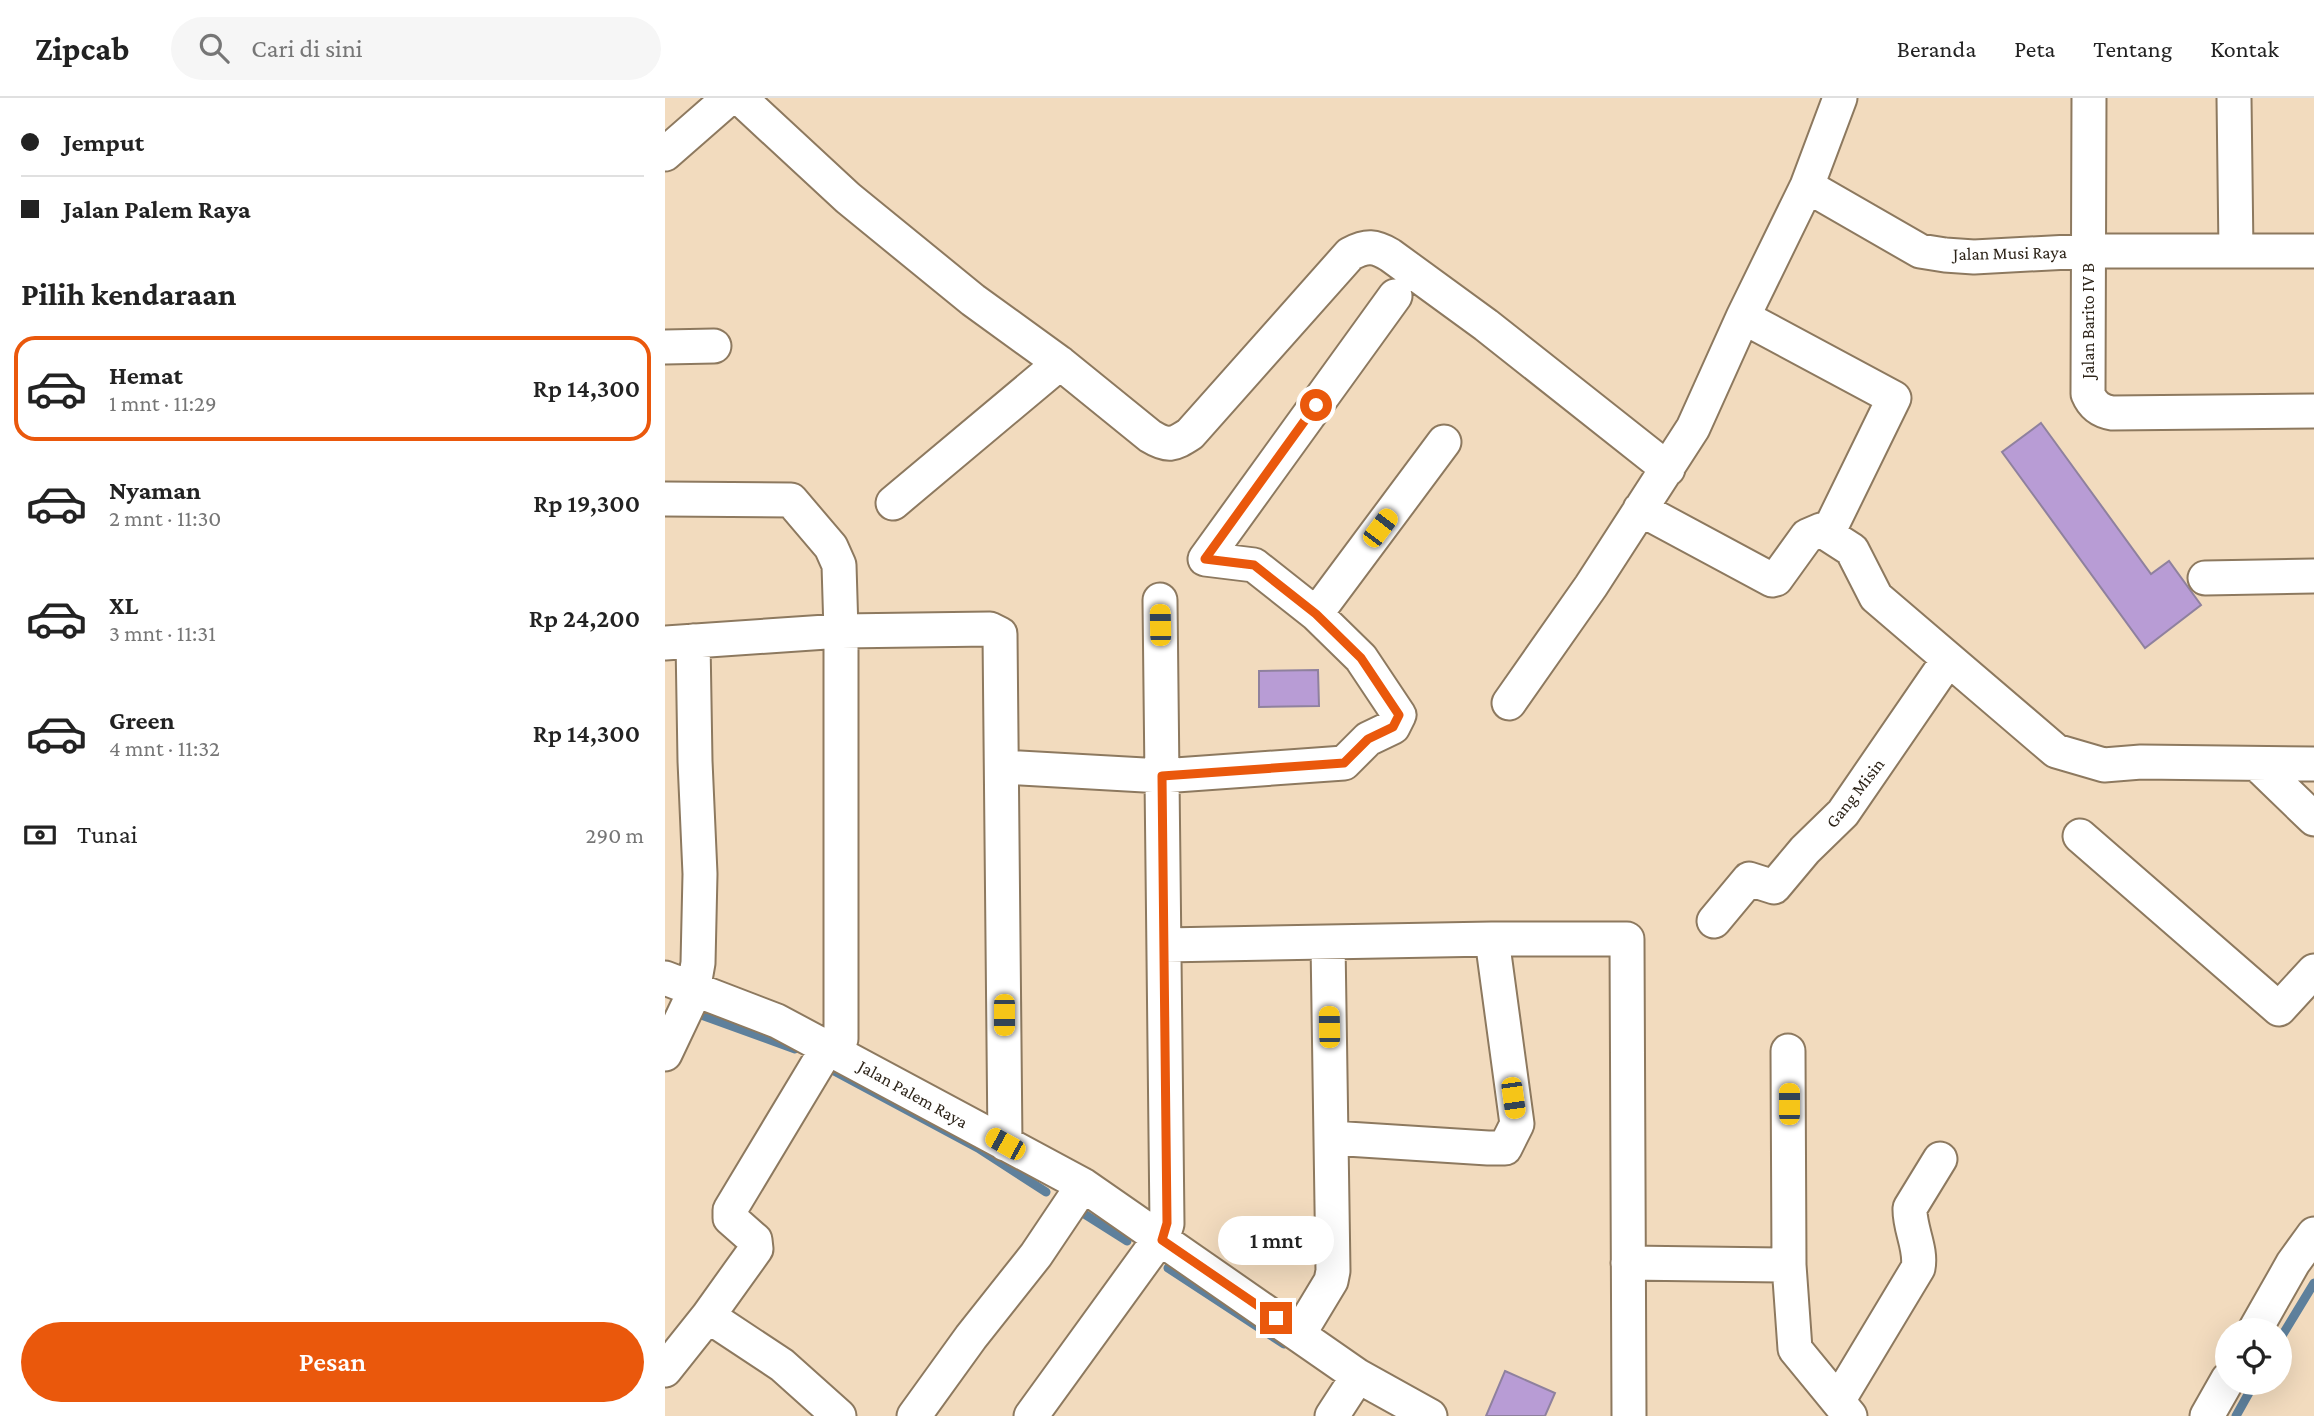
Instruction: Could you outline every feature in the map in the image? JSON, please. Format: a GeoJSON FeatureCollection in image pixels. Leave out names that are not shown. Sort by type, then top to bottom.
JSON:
{"type":"FeatureCollection","features":[{"type":"Feature","properties":{"kind":"street"},"geometry":{"type":"LineString","coordinates":[[665,155],[731,98],[848,198],[974,299],[1060,363],[1150,436],[1163,443],[1178,442],[1190,434],[1350,254],[1368,246],[1378,247],[1486,325],[1668,469]]}},
{"type":"Feature","properties":{"kind":"street"},"geometry":{"type":"LineString","coordinates":[[1509,704],[1591,586],[1693,428],[1807,186],[1840,98]]}},
{"type":"Feature","properties":{"kind":"street","name":"Jalan Barito IV B"},"geometry":{"type":"LineString","coordinates":[[2089,98],[2088,394],[2097,408],[2112,413],[2314,411]]}},
{"type":"Feature","properties":{"kind":"street"},"geometry":{"type":"LineString","coordinates":[[2234,98],[2237,251]]}},
{"type":"Feature","properties":{"kind":"street","name":"Jalan Musi Raya"},"geometry":{"type":"LineString","coordinates":[[1807,186],[1920,251],[1974,257],[2088,251],[2314,251]]}},
{"type":"Feature","properties":{"kind":"street"},"geometry":{"type":"LineString","coordinates":[[1002,767],[1162,776],[1344,763],[1368,739],[1393,727],[1399,715],[1361,658],[1316,614],[1254,565],[1205,559],[1395,296]]}},
{"type":"Feature","properties":{"kind":"street"},"geometry":{"type":"LineString","coordinates":[[1743,317],[1894,398],[1828,533]]}},
{"type":"Feature","properties":{"kind":"street"},"geometry":{"type":"LineString","coordinates":[[665,347],[714,346]]}},
{"type":"Feature","properties":{"kind":"street"},"geometry":{"type":"LineString","coordinates":[[893,503],[1060,363]]}},
{"type":"Feature","properties":{"kind":"street"},"geometry":{"type":"LineString","coordinates":[[1316,614],[1444,442]]}},
{"type":"Feature","properties":{"kind":"street"},"geometry":{"type":"LineString","coordinates":[[665,499],[791,500],[831,547],[839,565],[841,632],[841,1039],[825,1057],[729,1213],[730,1218],[755,1240],[756,1250],[665,1370]]}},
{"type":"Feature","properties":{"kind":"street"},"geometry":{"type":"LineString","coordinates":[[1640,509],[1772,580],[1776,579],[1807,536],[1821,530],[1828,533],[1852,550],[1876,597],[2056,751],[2104,765],[2141,762],[2314,764]]}},
{"type":"Feature","properties":{"kind":"street"},"geometry":{"type":"LineString","coordinates":[[2205,578],[2314,576]]}},
{"type":"Feature","properties":{"kind":"street"},"geometry":{"type":"LineString","coordinates":[[1031,1416],[1161,1239],[1167,1223],[1160,600]]}},
{"type":"Feature","properties":{"kind":"street"},"geometry":{"type":"LineString","coordinates":[[665,1055],[683,995],[698,963],[700,874],[695,761],[679,642],[841,632],[996,630],[1000,634],[1005,1144]]}},
{"type":"Feature","properties":{"kind":"street","name":"Gang Misin"},"geometry":{"type":"LineString","coordinates":[[1714,921],[1749,879],[1774,887],[1805,850],[1843,813],[1948,660]]}},
{"type":"Feature","properties":{"kind":"street"},"geometry":{"type":"LineString","coordinates":[[2257,764],[2314,819]]}},
{"type":"Feature","properties":{"kind":"street"},"geometry":{"type":"LineString","coordinates":[[2080,836],[2279,1009],[2314,971]]}},
{"type":"Feature","properties":{"kind":"street"},"geometry":{"type":"LineString","coordinates":[[1331,1138],[1505,1147],[1517,1124],[1492,939]]}},
{"type":"Feature","properties":{"kind":"street"},"geometry":{"type":"LineString","coordinates":[[1164,946],[1627,939],[1629,1416]]}},
{"type":"Feature","properties":{"kind":"street"},"geometry":{"type":"LineString","coordinates":[[1299,1334],[1331,1281],[1333,1271],[1328,943]]}},
{"type":"Feature","properties":{"kind":"street","name":"Jalan Palem Raya"},"geometry":{"type":"LineString","coordinates":[[683,995],[777,1021],[825,1057],[1083,1185],[1299,1334],[1348,1391],[1430,1416]]}},
{"type":"Feature","properties":{"kind":"street"},"geometry":{"type":"LineString","coordinates":[[1789,1051],[1789,1265],[1795,1349],[1844,1408],[1918,1268],[1920,1260],[1910,1208],[1940,1159]]}},
{"type":"Feature","properties":{"kind":"street"},"geometry":{"type":"LineString","coordinates":[[914,1416],[1036,1255],[1083,1185]]}},
{"type":"Feature","properties":{"kind":"street"},"geometry":{"type":"LineString","coordinates":[[2262,1318],[2293,1262],[2314,1234]]}},
{"type":"Feature","properties":{"kind":"street"},"geometry":{"type":"LineString","coordinates":[[1628,1263],[1789,1265]]}},
{"type":"Feature","properties":{"kind":"street"},"geometry":{"type":"LineString","coordinates":[[708,1316],[782,1365],[839,1416]]}},
{"type":"Feature","properties":{"kind":"street"},"geometry":{"type":"LineString","coordinates":[[2207,1416],[2219,1395]]}},
{"type":"Feature","properties":{"kind":"building"},"geometry":{"type":"Polygon","coordinates":[[[2041,423],[2151,574],[2169,561],[2201,605],[2145,648],[2002,452],[2041,423]]]}},
{"type":"Feature","properties":{"kind":"building"},"geometry":{"type":"Polygon","coordinates":[[[1318,670],[1319,706],[1259,707],[1259,671],[1318,670]]]}},
{"type":"Feature","properties":{"kind":"building"},"geometry":{"type":"Polygon","coordinates":[[[1505,1371],[1555,1393],[1545,1416],[1486,1416],[1505,1371]]]}},
{"type":"Feature","properties":{"kind":"waterway"},"geometry":{"type":"LineString","coordinates":[[693,1012],[795,1049]]}},
{"type":"Feature","properties":{"kind":"waterway"},"geometry":{"type":"LineString","coordinates":[[825,1066],[978,1148],[1046,1192]]}},
{"type":"Feature","properties":{"kind":"waterway"},"geometry":{"type":"LineString","coordinates":[[1078,1210],[1127,1241]]}},
{"type":"Feature","properties":{"kind":"waterway"},"geometry":{"type":"LineString","coordinates":[[1168,1268],[1284,1344]]}},
{"type":"Feature","properties":{"kind":"waterway"},"geometry":{"type":"LineString","coordinates":[[2292,1319],[2314,1283]]}},
{"type":"Feature","properties":{"kind":"waterway"},"geometry":{"type":"LineString","coordinates":[[2236,1416],[2248,1395]]}},
{"type":"Feature","properties":{"kind":"route"},"geometry":{"type":"LineString","coordinates":[[1276,1318],[1162,1240],[1167,1223],[1162,776],[1344,763],[1368,739],[1393,727],[1399,715],[1361,658],[1316,614],[1254,565],[1205,559],[1316,405]]}}]}
